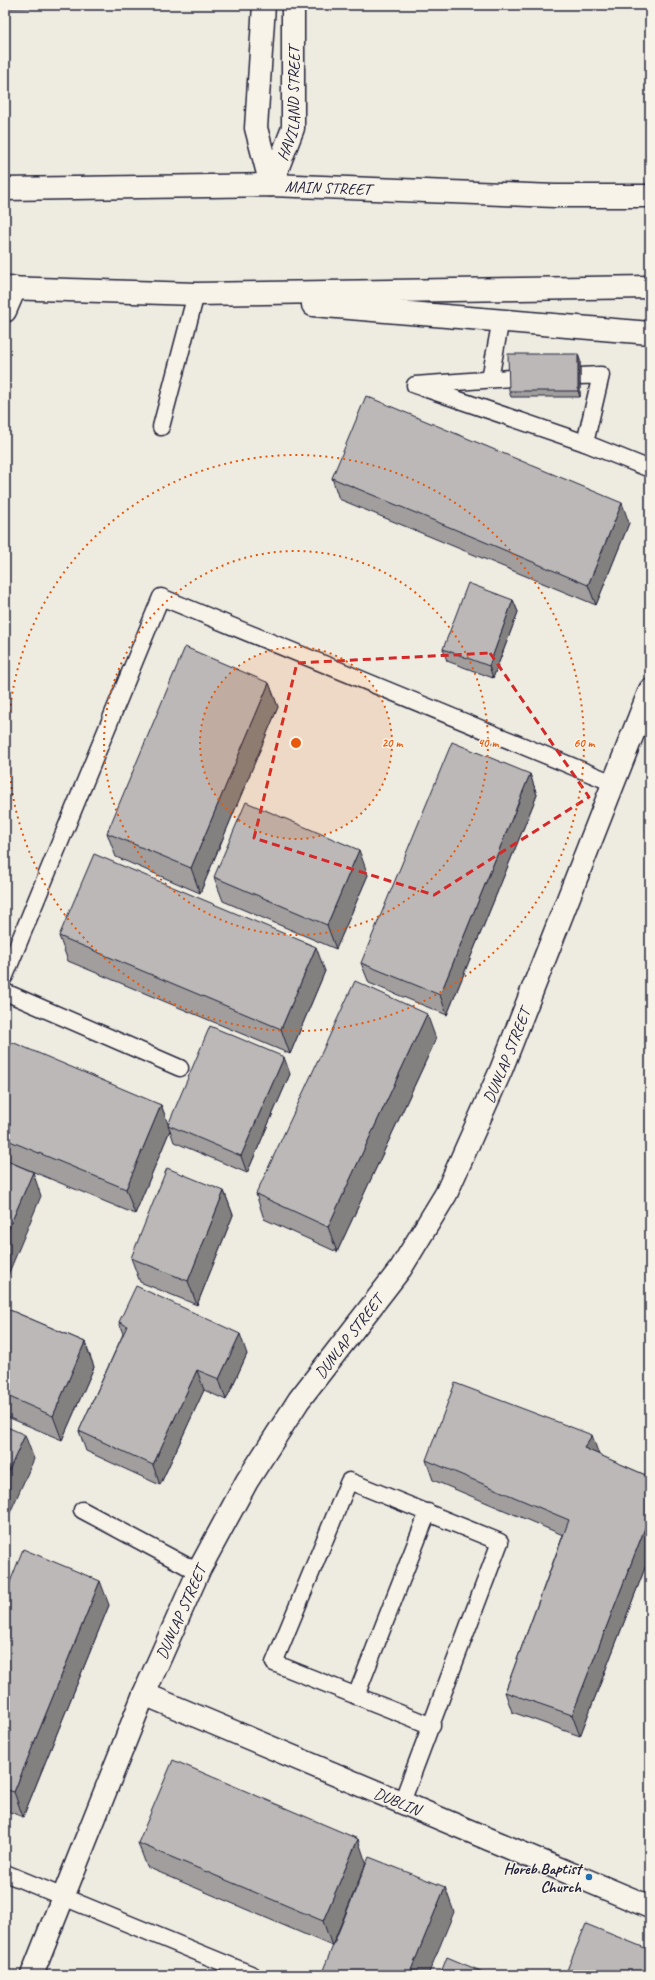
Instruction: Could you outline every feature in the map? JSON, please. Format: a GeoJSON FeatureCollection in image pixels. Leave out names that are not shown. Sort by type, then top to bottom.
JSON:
{"type":"FeatureCollection","features":[{"type":"Feature","properties":{"kind":"main road","name":"HAVILAND STREET"},"geometry":{"type":"LineString","coordinates":[[264,5],[256,128],[271,185]]}},
{"type":"Feature","properties":{"kind":"main road","name":"HAVILAND STREET"},"geometry":{"type":"LineString","coordinates":[[271,185],[293,128],[292,5]]}},
{"type":"Feature","properties":{"kind":"main road","name":"MAIN STREET"},"geometry":{"type":"LineString","coordinates":[[5,189],[271,185],[555,196],[650,196]]}},
{"type":"Feature","properties":{"kind":"main road"},"geometry":{"type":"LineString","coordinates":[[555,196],[650,189]]}},
{"type":"Feature","properties":{"kind":"main road"},"geometry":{"type":"LineString","coordinates":[[5,311],[10,288],[196,294],[650,287]]}},
{"type":"Feature","properties":{"kind":"main road"},"geometry":{"type":"LineString","coordinates":[[196,294],[650,333]]}},
{"type":"Feature","properties":{"kind":"main road","name":"DUNLAP STREET"},"geometry":{"type":"LineString","coordinates":[[32,1975],[144,1694],[198,1572],[246,1481],[295,1406],[401,1268],[446,1194],[501,1070],[650,690]]}},
{"type":"Feature","properties":{"kind":"main road","name":"DUBLIN"},"geometry":{"type":"LineString","coordinates":[[144,1694],[650,1907]]}},
{"type":"Feature","properties":{"kind":"lane"},"geometry":{"type":"LineString","coordinates":[[161,427],[196,294]]}},
{"type":"Feature","properties":{"kind":"lane"},"geometry":{"type":"LineString","coordinates":[[490,379],[501,319]]}},
{"type":"Feature","properties":{"kind":"lane"},"geometry":{"type":"LineString","coordinates":[[580,376],[601,376],[584,443]]}},
{"type":"Feature","properties":{"kind":"lane"},"geometry":{"type":"LineString","coordinates":[[511,378],[415,385],[584,443],[650,469]]}},
{"type":"Feature","properties":{"kind":"lane"},"geometry":{"type":"LineString","coordinates":[[5,976],[161,597],[613,783]]}},
{"type":"Feature","properties":{"kind":"lane"},"geometry":{"type":"LineString","coordinates":[[5,992],[180,1068]]}},
{"type":"Feature","properties":{"kind":"lane"},"geometry":{"type":"LineString","coordinates":[[402,1802],[432,1726],[500,1542],[349,1481],[274,1663],[432,1726]]}},
{"type":"Feature","properties":{"kind":"lane"},"geometry":{"type":"LineString","coordinates":[[82,1510],[198,1572]]}},
{"type":"Feature","properties":{"kind":"lane"},"geometry":{"type":"LineString","coordinates":[[356,1696],[428,1512]]}},
{"type":"Feature","properties":{"kind":"lane"},"geometry":{"type":"LineString","coordinates":[[5,1873],[253,1975]]}},
{"type":"Feature","properties":{"kind":"highlighted area"},"geometry":{"type":"Polygon","coordinates":[[[490,653],[589,797],[434,895],[254,838],[297,663],[490,653]]]}},
{"type":"Feature","properties":{"kind":"building"},"geometry":{"type":"Polygon","coordinates":[[[508,354],[578,354],[578,391],[509,391],[508,354]]]}},
{"type":"Feature","properties":{"kind":"building"},"geometry":{"type":"Polygon","coordinates":[[[366,396],[622,503],[588,585],[332,478],[366,396]]]}},
{"type":"Feature","properties":{"kind":"building"},"geometry":{"type":"Polygon","coordinates":[[[468,583],[513,600],[489,666],[443,649],[468,583]]]}},
{"type":"Feature","properties":{"kind":"building"},"geometry":{"type":"Polygon","coordinates":[[[185,647],[269,683],[191,868],[107,833],[185,647]]]}},
{"type":"Feature","properties":{"kind":"building"},"geometry":{"type":"Polygon","coordinates":[[[452,742],[530,774],[440,995],[361,963],[452,742]]]}},
{"type":"Feature","properties":{"kind":"building"},"geometry":{"type":"Polygon","coordinates":[[[246,802],[359,850],[327,925],[214,877],[246,802]]]}},
{"type":"Feature","properties":{"kind":"building"},"geometry":{"type":"Polygon","coordinates":[[[94,854],[316,947],[281,1029],[59,936],[94,854]]]}},
{"type":"Feature","properties":{"kind":"building"},"geometry":{"type":"Polygon","coordinates":[[[355,981],[427,1014],[328,1227],[256,1194],[355,981]]]}},
{"type":"Feature","properties":{"kind":"building"},"geometry":{"type":"Polygon","coordinates":[[[210,1026],[284,1057],[241,1156],[168,1125],[210,1026]]]}},
{"type":"Feature","properties":{"kind":"building"},"geometry":{"type":"Polygon","coordinates":[[[12,1042],[161,1105],[126,1189],[5,1139],[5,1059],[12,1042]]]}},
{"type":"Feature","properties":{"kind":"building"},"geometry":{"type":"Polygon","coordinates":[[[5,1160],[33,1172],[5,1237],[5,1160]]]}},
{"type":"Feature","properties":{"kind":"building"},"geometry":{"type":"Polygon","coordinates":[[[167,1168],[224,1191],[188,1281],[131,1258],[167,1168]]]}},
{"type":"Feature","properties":{"kind":"building"},"geometry":{"type":"Polygon","coordinates":[[[136,1286],[240,1334],[219,1379],[197,1370],[153,1465],[79,1431],[127,1326],[119,1322],[136,1286]]]}},
{"type":"Feature","properties":{"kind":"building"},"geometry":{"type":"Polygon","coordinates":[[[5,1308],[85,1342],[53,1416],[5,1395],[5,1308]]]}},
{"type":"Feature","properties":{"kind":"building"},"geometry":{"type":"Polygon","coordinates":[[[455,1383],[592,1435],[584,1448],[650,1477],[650,1515],[572,1715],[505,1692],[569,1520],[426,1460],[455,1383]]]}},
{"type":"Feature","properties":{"kind":"building"},"geometry":{"type":"Polygon","coordinates":[[[5,1426],[25,1435],[5,1479],[5,1426]]]}},
{"type":"Feature","properties":{"kind":"building"},"geometry":{"type":"Polygon","coordinates":[[[23,1549],[100,1581],[14,1792],[5,1789],[5,1595],[23,1549]]]}},
{"type":"Feature","properties":{"kind":"building"},"geometry":{"type":"Polygon","coordinates":[[[173,1760],[358,1839],[323,1921],[138,1843],[173,1760]]]}},
{"type":"Feature","properties":{"kind":"building"},"geometry":{"type":"Polygon","coordinates":[[[369,1857],[445,1887],[409,1975],[321,1975],[369,1857]]]}},
{"type":"Feature","properties":{"kind":"building"},"geometry":{"type":"Polygon","coordinates":[[[586,1924],[650,1950],[650,1975],[565,1975],[586,1924]]]}},
{"type":"Feature","properties":{"kind":"building"},"geometry":{"type":"Polygon","coordinates":[[[447,1957],[490,1975],[440,1975],[447,1957]]]}},
{"type":"Feature","properties":{"kind":"railway"},"geometry":{"type":"LineString","coordinates":[[5,7],[163,5]]}},
{"type":"Feature","properties":{"kind":"place","name":"Horeb Baptist Church"},"geometry":{"type":"Point","coordinates":[589,1877]}}]}
